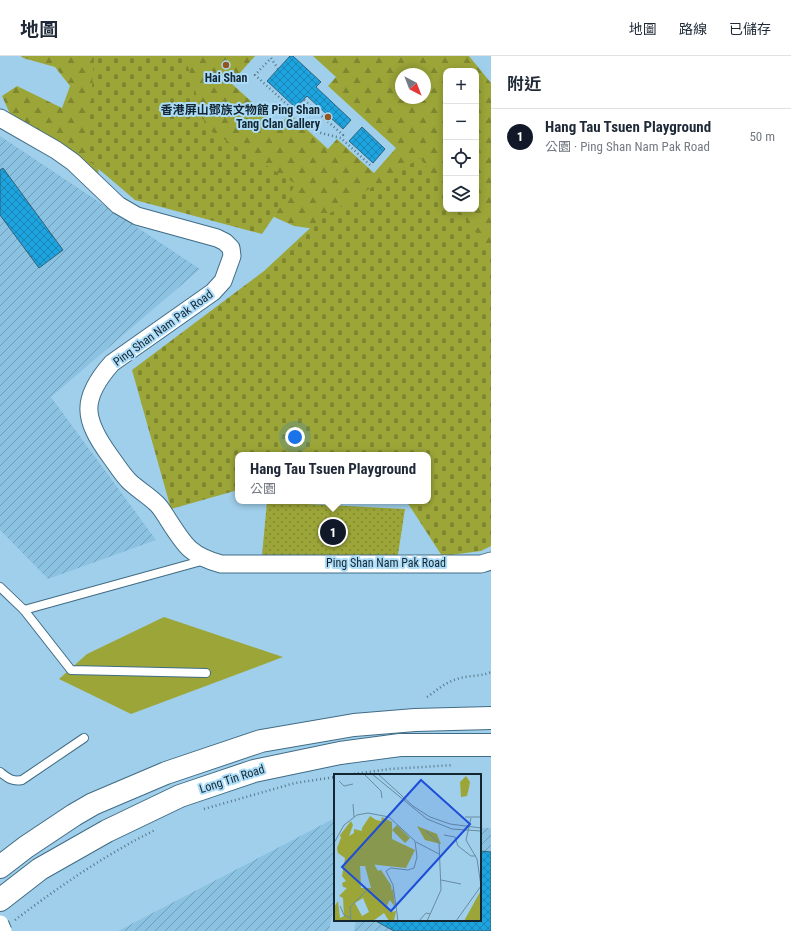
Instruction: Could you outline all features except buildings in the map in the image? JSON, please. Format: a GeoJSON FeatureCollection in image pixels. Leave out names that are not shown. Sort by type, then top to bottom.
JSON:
{"type":"FeatureCollection","features":[{"type":"Feature","properties":{"kind":"main road"},"geometry":{"type":"LineString","coordinates":[[0,867],[50,831],[94,804],[166,773],[261,741],[354,725],[415,720],[491,718]]}},
{"type":"Feature","properties":{"kind":"main road","name":"Long Tin Road"},"geometry":{"type":"LineString","coordinates":[[0,900],[40,869],[107,831],[180,796],[254,771],[340,753],[400,745],[491,745]]}},
{"type":"Feature","properties":{"kind":"street","name":"Ping Shan Nam Pak Road"},"geometry":{"type":"LineString","coordinates":[[0,118],[68,158],[118,205],[137,216],[218,238],[231,248],[232,256],[223,281],[214,292],[112,363],[100,376],[91,391],[88,407],[91,424],[99,440],[128,480],[158,505],[186,545],[195,554],[206,560],[221,564],[481,564],[491,561]]}},
{"type":"Feature","properties":{"kind":"lane"},"geometry":{"type":"LineString","coordinates":[[24,610],[206,560]]}},
{"type":"Feature","properties":{"kind":"lane"},"geometry":{"type":"LineString","coordinates":[[0,587],[24,610],[71,670],[206,672]]}},
{"type":"Feature","properties":{"kind":"lane"},"geometry":{"type":"LineString","coordinates":[[0,772],[11,780],[22,780],[84,738]]}},
{"type":"Feature","properties":{"kind":"path"},"geometry":{"type":"LineString","coordinates":[[278,69],[271,58],[255,76],[317,132],[341,138],[370,165]]}},
{"type":"Feature","properties":{"kind":"path"},"geometry":{"type":"LineString","coordinates":[[304,100],[344,135],[341,138]]}},
{"type":"Feature","properties":{"kind":"path"},"geometry":{"type":"LineString","coordinates":[[427,697],[444,685],[458,679],[491,672]]}},
{"type":"Feature","properties":{"kind":"path"},"geometry":{"type":"LineString","coordinates":[[352,774],[390,768],[458,764]]}},
{"type":"Feature","properties":{"kind":"path","name":"Long Tin Road"},"geometry":{"type":"LineString","coordinates":[[204,809],[295,783],[334,777]]}},
{"type":"Feature","properties":{"kind":"path"},"geometry":{"type":"LineString","coordinates":[[6,926],[62,884],[123,846],[156,830]]}},
{"type":"Feature","properties":{"kind":"shaded area"},"geometry":{"type":"Polygon","coordinates":[[[0,136],[200,269],[51,397],[156,540],[48,579],[0,530],[0,136]]]}},
{"type":"Feature","properties":{"kind":"shaded area"},"geometry":{"type":"Polygon","coordinates":[[[334,819],[334,904],[329,931],[118,931],[334,819]]]}},
{"type":"Feature","properties":{"kind":"shaded area"},"geometry":{"type":"Polygon","coordinates":[[[481,828],[491,828],[491,931],[354,931],[356,921],[481,921],[481,828]]]}},
{"type":"Feature","properties":{"kind":"green space"},"geometry":{"type":"Polygon","coordinates":[[[21,56],[114,56],[99,154],[98,186],[16,127],[2,96],[17,86],[62,108],[70,86],[55,67],[23,58],[21,56]]]}},
{"type":"Feature","properties":{"kind":"green space"},"geometry":{"type":"Polygon","coordinates":[[[101,56],[185,56],[206,128],[296,184],[262,234],[135,200],[87,159],[94,59],[101,56]]]}},
{"type":"Feature","properties":{"kind":"green space"},"geometry":{"type":"Polygon","coordinates":[[[119,56],[255,56],[231,83],[278,126],[290,114],[328,149],[337,139],[374,173],[396,148],[328,86],[336,77],[313,56],[469,56],[479,68],[443,68],[443,191],[378,195],[330,231],[294,226],[263,212],[119,56]]]}},
{"type":"Feature","properties":{"kind":"green space"},"geometry":{"type":"Polygon","coordinates":[[[479,68],[491,83],[491,286],[452,212],[479,212],[479,68]]]}},
{"type":"Feature","properties":{"kind":"green space"},"geometry":{"type":"Polygon","coordinates":[[[420,158],[443,189],[443,212],[460,212],[491,252],[491,546],[481,551],[442,556],[408,504],[431,504],[431,452],[235,452],[235,491],[171,509],[132,370],[264,271],[320,219],[420,158]]]}},
{"type":"Feature","properties":{"kind":"green space"},"geometry":{"type":"Polygon","coordinates":[[[267,504],[306,504],[405,509],[397,561],[262,555],[267,504]]]}},
{"type":"Feature","properties":{"kind":"green space"},"geometry":{"type":"Polygon","coordinates":[[[164,617],[283,657],[131,714],[59,679],[87,654],[164,617]]]}},
{"type":"Feature","properties":{"kind":"place","name":"Hai Shan"},"geometry":{"type":"Point","coordinates":[226,65]}},
{"type":"Feature","properties":{"kind":"place","name":"香港屏山鄧族文物館 Ping Shan Tang Clan Gallery"},"geometry":{"type":"Point","coordinates":[328,117]}},
{"type":"Feature","properties":{"kind":"place","name":"Hang Tau Tsuen Playground"},"geometry":{"type":"Point","coordinates":[333,532]}}]}
